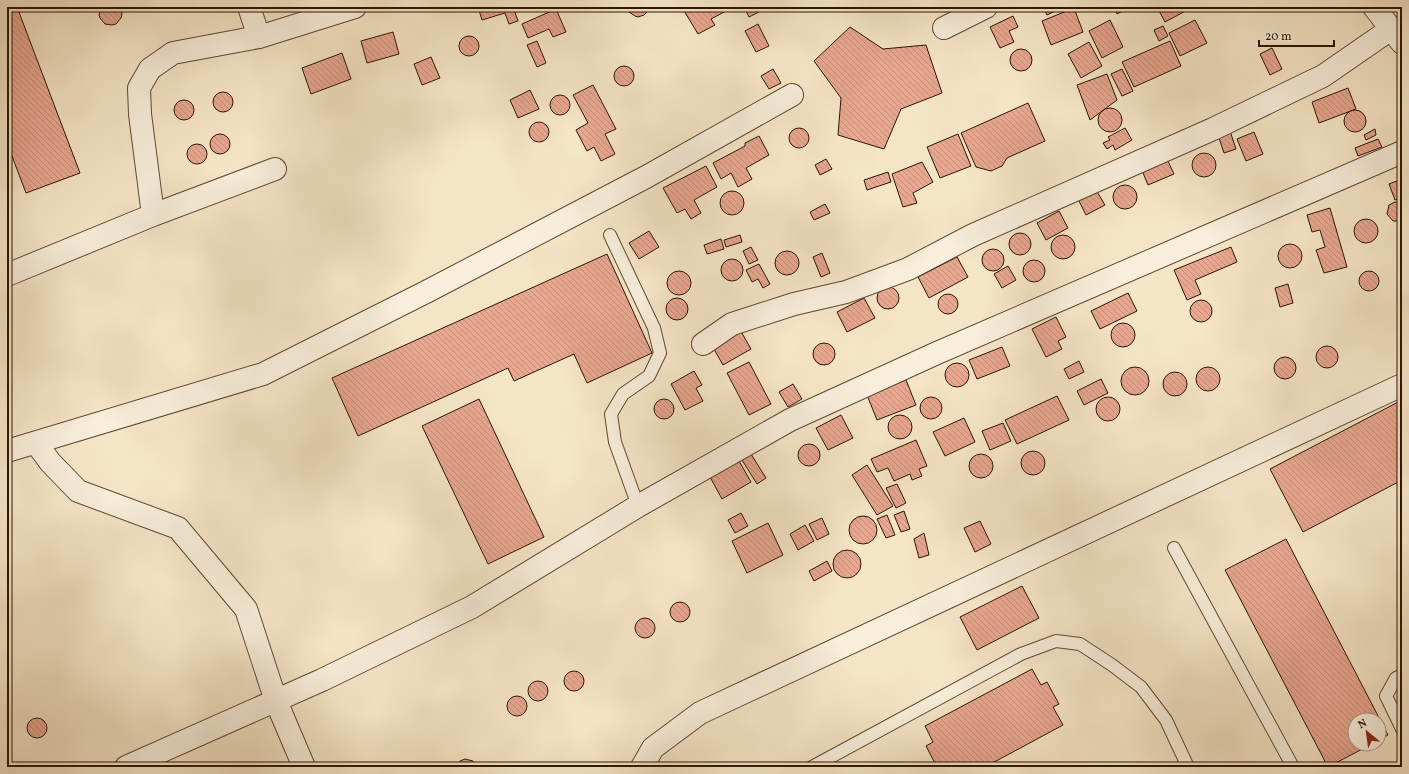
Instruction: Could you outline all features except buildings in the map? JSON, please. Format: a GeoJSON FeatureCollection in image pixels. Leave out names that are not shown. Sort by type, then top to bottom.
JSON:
{"type":"FeatureCollection","features":[{"type":"Feature","properties":{"kind":"street"},"geometry":{"type":"LineString","coordinates":[[249,7],[259,37]]}},
{"type":"Feature","properties":{"kind":"street"},"geometry":{"type":"LineString","coordinates":[[153,215],[140,114],[140,88],[150,69],[173,53],[259,37],[355,7]]}},
{"type":"Feature","properties":{"kind":"street"},"geometry":{"type":"LineString","coordinates":[[944,28],[986,7]]}},
{"type":"Feature","properties":{"kind":"street"},"geometry":{"type":"LineString","coordinates":[[703,344],[732,324],[794,304],[846,292],[908,269],[974,235],[1213,129],[1322,76],[1396,36],[1374,7]]}},
{"type":"Feature","properties":{"kind":"street"},"geometry":{"type":"LineString","coordinates":[[7,451],[263,374],[426,292],[639,181],[792,95]]}},
{"type":"Feature","properties":{"kind":"street"},"geometry":{"type":"LineString","coordinates":[[126,767],[276,701],[472,608],[638,506],[790,420],[936,353],[1402,152]]}},
{"type":"Feature","properties":{"kind":"street"},"geometry":{"type":"LineString","coordinates":[[7,275],[153,215],[275,169]]}},
{"type":"Feature","properties":{"kind":"street"},"geometry":{"type":"LineString","coordinates":[[642,767],[653,748],[700,714],[1402,385]]}},
{"type":"Feature","properties":{"kind":"street"},"geometry":{"type":"LineString","coordinates":[[36,443],[50,462],[78,491],[178,528],[246,609],[276,701],[304,767]]}},
{"type":"Feature","properties":{"kind":"lane"},"geometry":{"type":"LineString","coordinates":[[610,235],[654,328],[660,353],[649,376],[623,394],[611,414],[615,442],[638,506]]}},
{"type":"Feature","properties":{"kind":"lane"},"geometry":{"type":"LineString","coordinates":[[1174,548],[1293,767]]}},
{"type":"Feature","properties":{"kind":"lane"},"geometry":{"type":"LineString","coordinates":[[812,767],[1021,654],[1056,641],[1080,644],[1112,665],[1141,687],[1166,720],[1188,767]]}},
{"type":"Feature","properties":{"kind":"lane"},"geometry":{"type":"LineString","coordinates":[[1402,675],[1396,678],[1386,696],[1402,729]]}}]}
